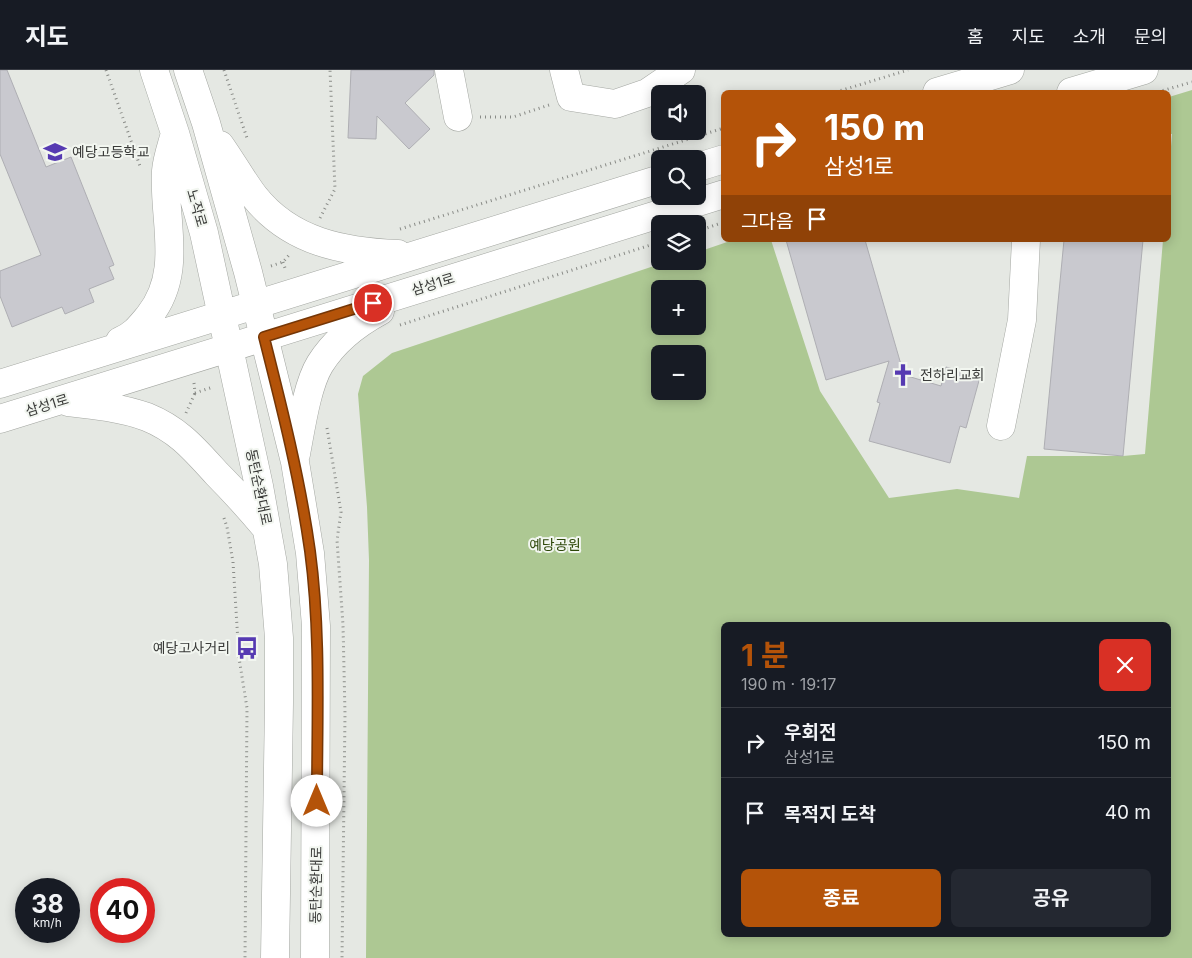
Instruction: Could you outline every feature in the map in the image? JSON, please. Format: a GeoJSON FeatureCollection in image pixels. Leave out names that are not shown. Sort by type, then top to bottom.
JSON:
{"type":"FeatureCollection","features":[{"type":"Feature","properties":{"kind":"street","name":"노작로"},"geometry":{"type":"LineString","coordinates":[[154,70],[204,234],[230,348]]}},
{"type":"Feature","properties":{"kind":"street"},"geometry":{"type":"LineString","coordinates":[[188,70],[206,123],[264,337]]}},
{"type":"Feature","properties":{"kind":"street"},"geometry":{"type":"LineString","coordinates":[[448,70],[458,117]]}},
{"type":"Feature","properties":{"kind":"street"},"geometry":{"type":"LineString","coordinates":[[564,70],[571,98],[615,104],[647,93],[681,70]]}},
{"type":"Feature","properties":{"kind":"street"},"geometry":{"type":"LineString","coordinates":[[1078,90],[1144,70]]}},
{"type":"Feature","properties":{"kind":"street"},"geometry":{"type":"LineString","coordinates":[[945,90],[1000,77]]}},
{"type":"Feature","properties":{"kind":"street"},"geometry":{"type":"LineString","coordinates":[[206,123],[254,197],[273,216],[289,228],[326,245],[344,249],[415,255]]}},
{"type":"Feature","properties":{"kind":"street"},"geometry":{"type":"LineString","coordinates":[[85,358],[133,336],[157,305],[166,282],[170,264],[166,170],[174,133]]}},
{"type":"Feature","properties":{"kind":"street"},"geometry":{"type":"LineString","coordinates":[[706,165],[721,160]]}},
{"type":"Feature","properties":{"kind":"street"},"geometry":{"type":"LineString","coordinates":[[0,384],[651,182]]}},
{"type":"Feature","properties":{"kind":"street"},"geometry":{"type":"LineString","coordinates":[[194,199],[211,209],[219,202],[225,190]]}},
{"type":"Feature","properties":{"kind":"street","name":"삼성1로"},"geometry":{"type":"LineString","coordinates":[[0,419],[721,195]]}},
{"type":"Feature","properties":{"kind":"street"},"geometry":{"type":"LineString","coordinates":[[1001,426],[1022,320],[1026,242]]}},
{"type":"Feature","properties":{"kind":"street"},"geometry":{"type":"LineString","coordinates":[[295,462],[311,388],[320,364],[344,334],[368,317],[425,287]]}},
{"type":"Feature","properties":{"kind":"street","name":"동탄순환대로"},"geometry":{"type":"LineString","coordinates":[[264,337],[295,462],[310,553],[316,626],[315,958]]}},
{"type":"Feature","properties":{"kind":"street","name":"동탄순환대로"},"geometry":{"type":"LineString","coordinates":[[230,348],[268,530],[273,564],[278,638],[279,704],[274,958]]}},
{"type":"Feature","properties":{"kind":"street"},"geometry":{"type":"LineString","coordinates":[[59,401],[132,412],[164,426],[187,441],[245,502],[268,530]]}},
{"type":"Feature","properties":{"kind":"street"},"geometry":{"type":"LineString","coordinates":[[245,422],[248,410],[258,403],[270,404],[283,415]]}},
{"type":"Feature","properties":{"kind":"path"},"geometry":{"type":"LineString","coordinates":[[106,70],[143,175]]}},
{"type":"Feature","properties":{"kind":"path"},"geometry":{"type":"LineString","coordinates":[[224,70],[251,150]]}},
{"type":"Feature","properties":{"kind":"path"},"geometry":{"type":"LineString","coordinates":[[317,223],[335,189],[330,70]]}},
{"type":"Feature","properties":{"kind":"path"},"geometry":{"type":"LineString","coordinates":[[843,90],[908,70]]}},
{"type":"Feature","properties":{"kind":"path"},"geometry":{"type":"LineString","coordinates":[[1165,90],[1192,82]]}},
{"type":"Feature","properties":{"kind":"path"},"geometry":{"type":"LineString","coordinates":[[458,117],[513,117],[571,98]]}},
{"type":"Feature","properties":{"kind":"path"},"geometry":{"type":"LineString","coordinates":[[397,230],[721,129]]}},
{"type":"Feature","properties":{"kind":"path"},"geometry":{"type":"LineString","coordinates":[[706,228],[721,223]]}},
{"type":"Feature","properties":{"kind":"path"},"geometry":{"type":"LineString","coordinates":[[397,327],[651,245]]}},
{"type":"Feature","properties":{"kind":"path"},"geometry":{"type":"LineString","coordinates":[[326,423],[327,432]]}},
{"type":"Feature","properties":{"kind":"path"},"geometry":{"type":"LineString","coordinates":[[221,510],[227,527],[233,562],[239,658],[247,708],[245,958]]}},
{"type":"Feature","properties":{"kind":"green space","name":"예당공원"},"geometry":{"type":"Polygon","coordinates":[[[1192,90],[1192,958],[366,958],[369,560],[367,507],[358,394],[363,376],[392,353],[651,267],[651,270],[706,270],[706,249],[727,242],[772,242],[820,391],[889,498],[957,489],[1019,498],[1027,456],[1123,456],[1145,454],[1163,242],[1171,242],[1171,96],[1192,90]]]}},
{"type":"Feature","properties":{"kind":"building"},"geometry":{"type":"Polygon","coordinates":[[[0,70],[7,70],[46,167],[71,157],[114,265],[109,267],[114,279],[89,289],[94,302],[65,314],[62,307],[12,327],[0,296],[0,271],[41,255],[0,154],[0,70]]]}},
{"type":"Feature","properties":{"kind":"building"},"geometry":{"type":"Polygon","coordinates":[[[351,70],[434,70],[434,75],[405,103],[430,129],[409,149],[377,116],[376,139],[348,138],[351,70]]]}},
{"type":"Feature","properties":{"kind":"building"},"geometry":{"type":"Polygon","coordinates":[[[787,242],[866,242],[904,375],[941,386],[946,367],[980,377],[966,428],[960,426],[950,463],[869,441],[880,403],[877,402],[889,361],[826,380],[787,242]]]}},
{"type":"Feature","properties":{"kind":"building"},"geometry":{"type":"Polygon","coordinates":[[[1064,242],[1143,242],[1123,456],[1044,449],[1064,242]]]}},
{"type":"Feature","properties":{"kind":"place","name":"예당고등학교"},"geometry":{"type":"Point","coordinates":[55,152]}},
{"type":"Feature","properties":{"kind":"place","name":"전하리교회"},"geometry":{"type":"Point","coordinates":[903,375]}},
{"type":"Feature","properties":{"kind":"place","name":"예당고사거리"},"geometry":{"type":"Point","coordinates":[247,648]}},
{"type":"Feature","properties":{"kind":"route"},"geometry":{"type":"LineString","coordinates":[[317,801],[316,626],[310,553],[295,462],[264,337],[373,303]]}}]}
